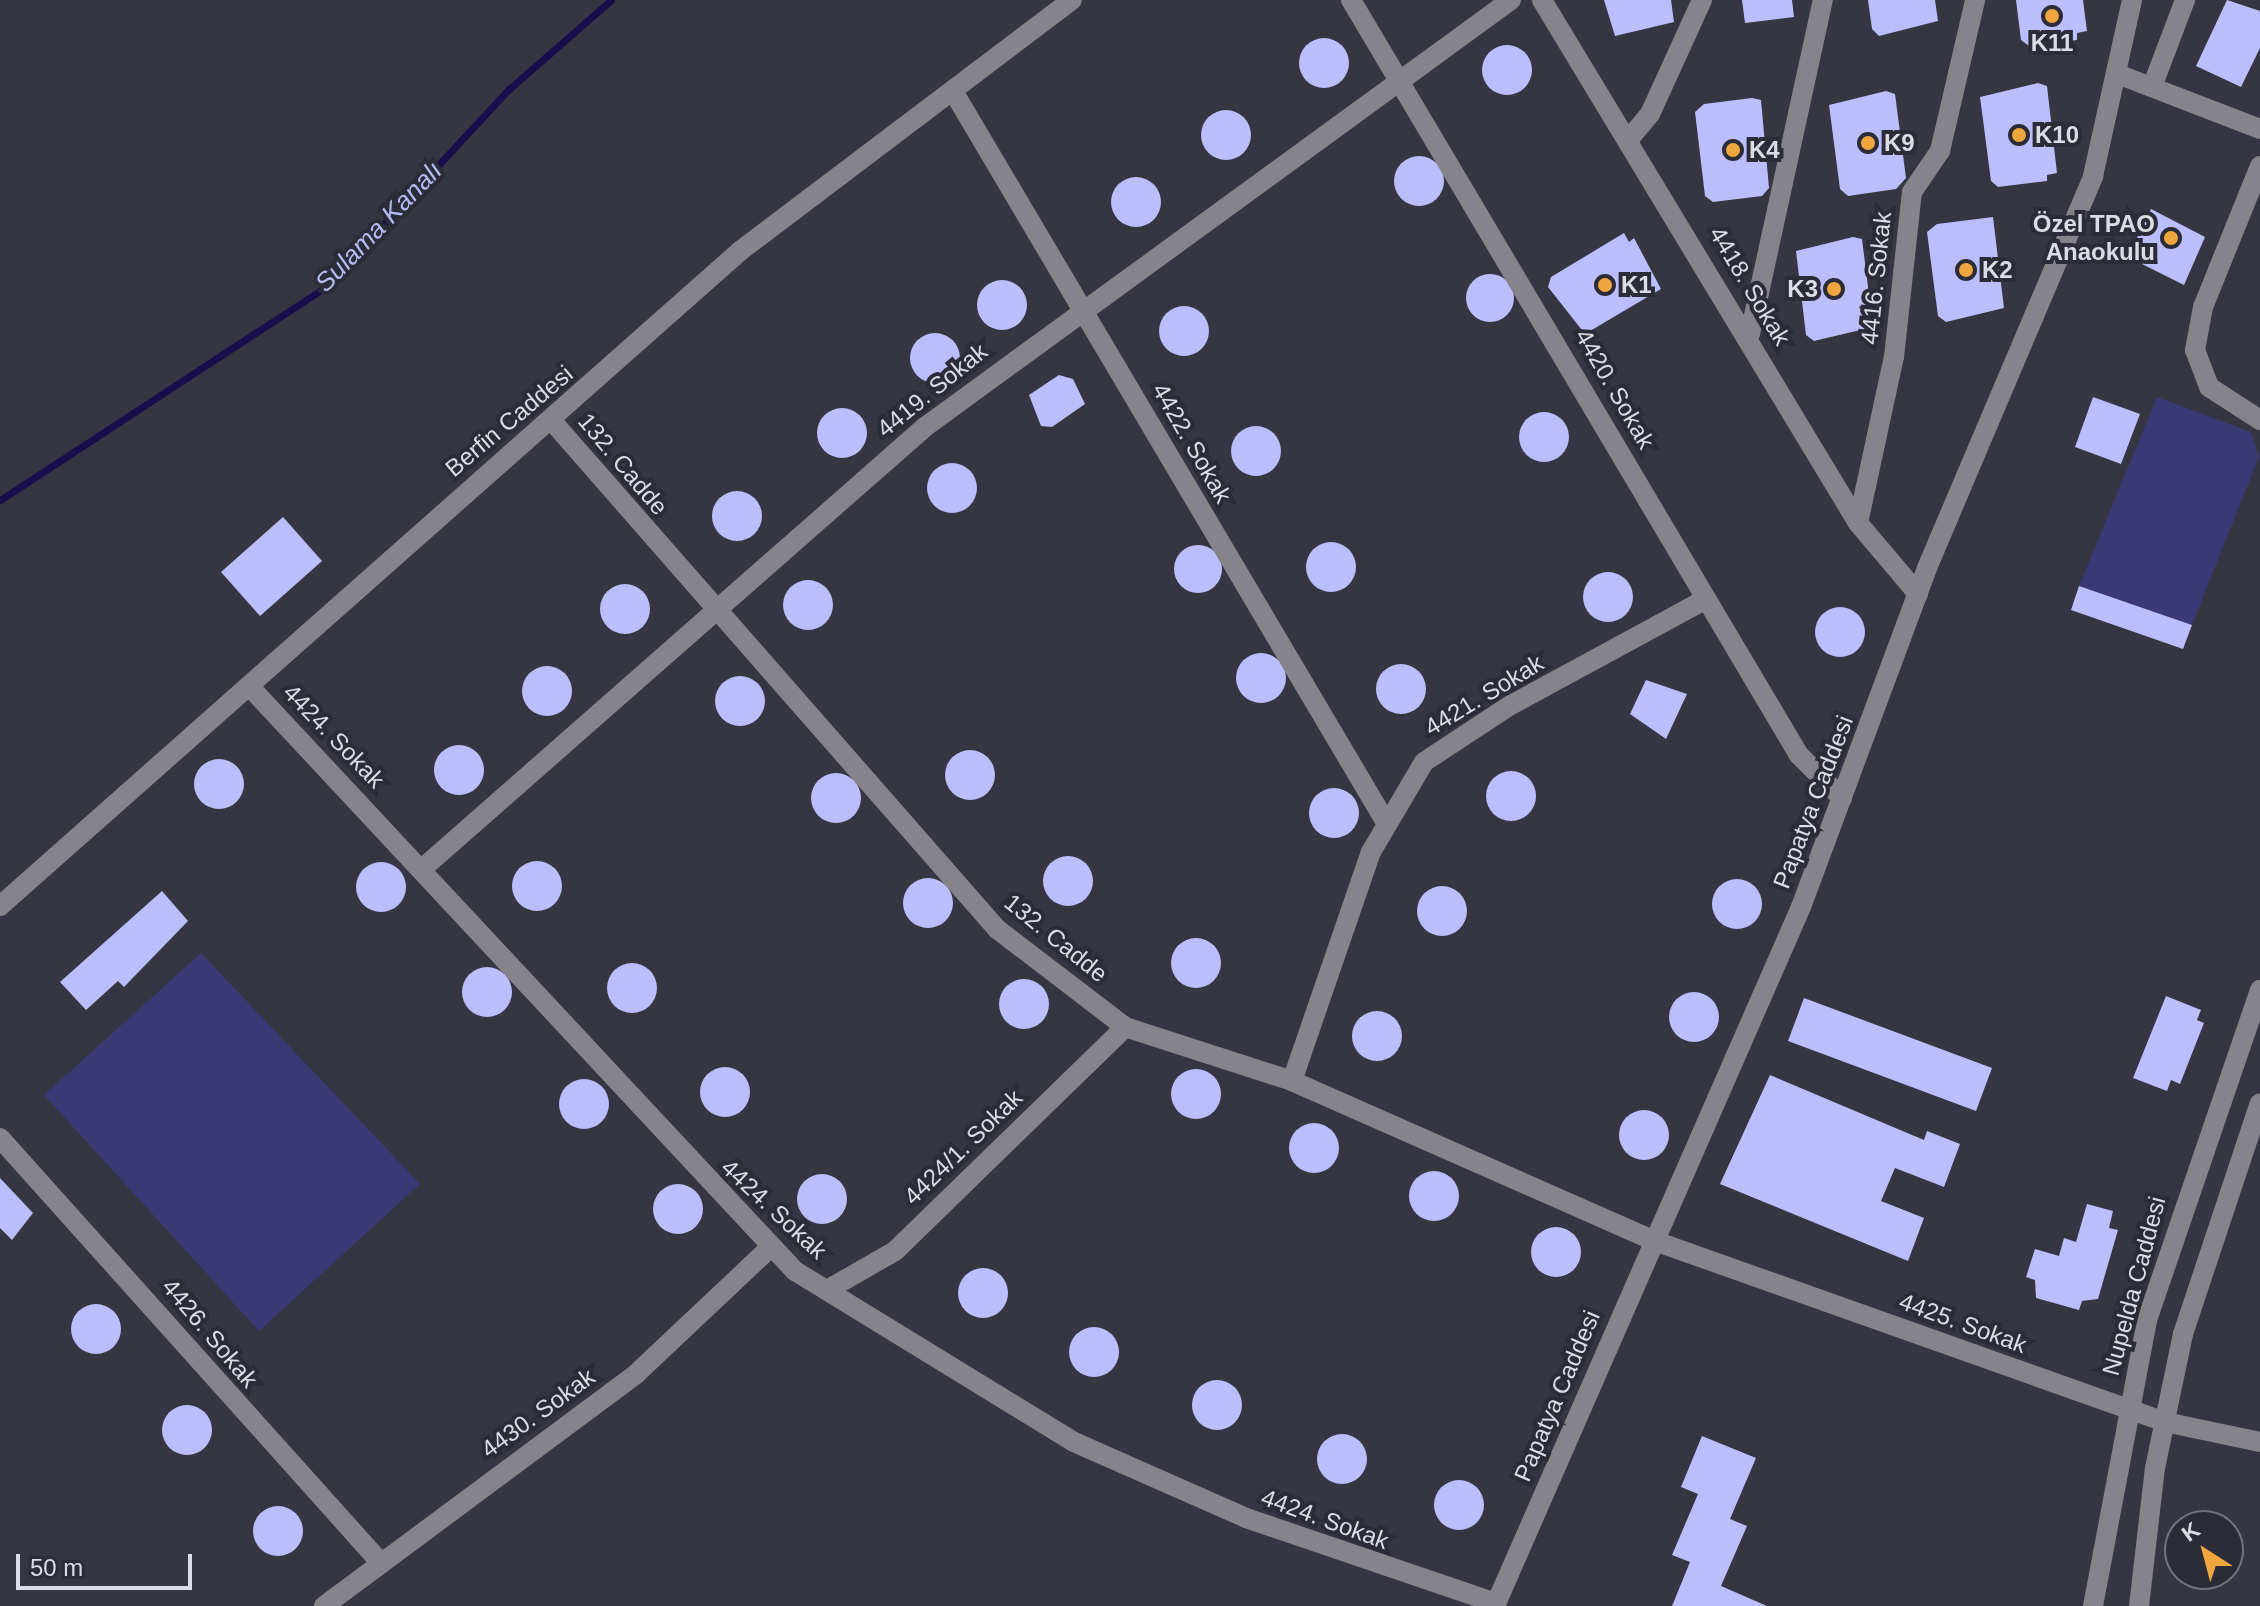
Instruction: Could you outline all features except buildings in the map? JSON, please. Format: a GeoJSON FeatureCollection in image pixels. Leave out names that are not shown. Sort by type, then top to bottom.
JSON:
{"type":"FeatureCollection","features":[{"type":"Feature","properties":{"kind":"street","name":"Berfin Caddesi"},"geometry":{"type":"LineString","coordinates":[[0,906],[250,687],[429,521],[552,421],[740,251],[1072,0]]}},
{"type":"Feature","properties":{"kind":"street","name":"4420. Sokak"},"geometry":{"type":"LineString","coordinates":[[1351,0],[1402,76],[1799,755],[1842,798]]}},
{"type":"Feature","properties":{"kind":"street","name":"4419. Sokak"},"geometry":{"type":"LineString","coordinates":[[423,868],[925,427],[1082,306],[1511,0]]}},
{"type":"Feature","properties":{"kind":"street","name":"4418. Sokak"},"geometry":{"type":"LineString","coordinates":[[1542,0],[1750,334],[1858,523],[1918,594]]}},
{"type":"Feature","properties":{"kind":"street"},"geometry":{"type":"LineString","coordinates":[[1629,139],[1650,114],[1702,0]]}},
{"type":"Feature","properties":{"kind":"street"},"geometry":{"type":"LineString","coordinates":[[1750,334],[1823,0]]}},
{"type":"Feature","properties":{"kind":"street","name":"4416. Sokak"},"geometry":{"type":"LineString","coordinates":[[1858,523],[1894,357],[1912,192],[1940,151],[1975,0]]}},
{"type":"Feature","properties":{"kind":"street","name":"Papatya Caddesi"},"geometry":{"type":"LineString","coordinates":[[1495,1604],[1842,798],[1918,594],[2093,176],[2120,75],[2132,0]]}},
{"type":"Feature","properties":{"kind":"street"},"geometry":{"type":"LineString","coordinates":[[2152,87],[2185,0]]}},
{"type":"Feature","properties":{"kind":"street"},"geometry":{"type":"LineString","coordinates":[[2120,75],[2260,129]]}},
{"type":"Feature","properties":{"kind":"street","name":"4422. Sokak"},"geometry":{"type":"LineString","coordinates":[[953,91],[1385,821]]}},
{"type":"Feature","properties":{"kind":"street"},"geometry":{"type":"LineString","coordinates":[[2260,166],[2203,307],[2195,350],[2209,387],[2260,420]]}},
{"type":"Feature","properties":{"kind":"street","name":"132. Cadde"},"geometry":{"type":"LineString","coordinates":[[552,421],[713,611],[997,929],[1125,1027],[1292,1081],[1652,1240]]}},
{"type":"Feature","properties":{"kind":"street","name":"4421. Sokak"},"geometry":{"type":"LineString","coordinates":[[1292,1081],[1385,821],[1424,762],[1509,706],[1706,599]]}},
{"type":"Feature","properties":{"kind":"street","name":"4424. Sokak"},"geometry":{"type":"LineString","coordinates":[[250,687],[423,868],[771,1247],[827,1290],[1074,1442],[1246,1518],[1495,1604]]}},
{"type":"Feature","properties":{"kind":"street","name":"Nupelda Caddesi"},"geometry":{"type":"LineString","coordinates":[[2093,1606],[2128,1409],[2189,1184],[2260,990]]}},
{"type":"Feature","properties":{"kind":"street","name":"4424/1. Sokak"},"geometry":{"type":"LineString","coordinates":[[827,1290],[895,1251],[1125,1027]]}},
{"type":"Feature","properties":{"kind":"street"},"geometry":{"type":"LineString","coordinates":[[2139,1606],[2165,1422],[2183,1334],[2260,1103]]}},
{"type":"Feature","properties":{"kind":"street","name":"4426. Sokak"},"geometry":{"type":"LineString","coordinates":[[0,1138],[380,1562]]}},
{"type":"Feature","properties":{"kind":"street","name":"4425. Sokak"},"geometry":{"type":"LineString","coordinates":[[1652,1240],[2165,1422],[2260,1442]]}},
{"type":"Feature","properties":{"kind":"street","name":"4430. Sokak"},"geometry":{"type":"LineString","coordinates":[[324,1606],[636,1374],[771,1247]]}},
{"type":"Feature","properties":{"kind":"shaded area"},"geometry":{"type":"Polygon","coordinates":[[[2157,397],[2251,432],[2259,457],[2192,625],[2079,586],[2157,397]]]}},
{"type":"Feature","properties":{"kind":"shaded area"},"geometry":{"type":"Polygon","coordinates":[[[201,953],[420,1184],[259,1331],[44,1095],[201,953]]]}},
{"type":"Feature","properties":{"kind":"waterway","name":"Sulama Kanalı"},"geometry":{"type":"LineString","coordinates":[[0,500],[324,288],[509,89],[611,0]]}},
{"type":"Feature","properties":{"kind":"place","name":"K11"},"geometry":{"type":"Point","coordinates":[2052,16]}},
{"type":"Feature","properties":{"kind":"place","name":"K10"},"geometry":{"type":"Point","coordinates":[2019,135]}},
{"type":"Feature","properties":{"kind":"place","name":"K9"},"geometry":{"type":"Point","coordinates":[1868,143]}},
{"type":"Feature","properties":{"kind":"place","name":"K4"},"geometry":{"type":"Point","coordinates":[1733,150]}},
{"type":"Feature","properties":{"kind":"place","name":"Özel TPAO Anaokulu"},"geometry":{"type":"Point","coordinates":[2171,238]}},
{"type":"Feature","properties":{"kind":"place","name":"K2"},"geometry":{"type":"Point","coordinates":[1966,270]}},
{"type":"Feature","properties":{"kind":"place","name":"K1"},"geometry":{"type":"Point","coordinates":[1605,285]}},
{"type":"Feature","properties":{"kind":"place","name":"K3"},"geometry":{"type":"Point","coordinates":[1834,289]}}]}
